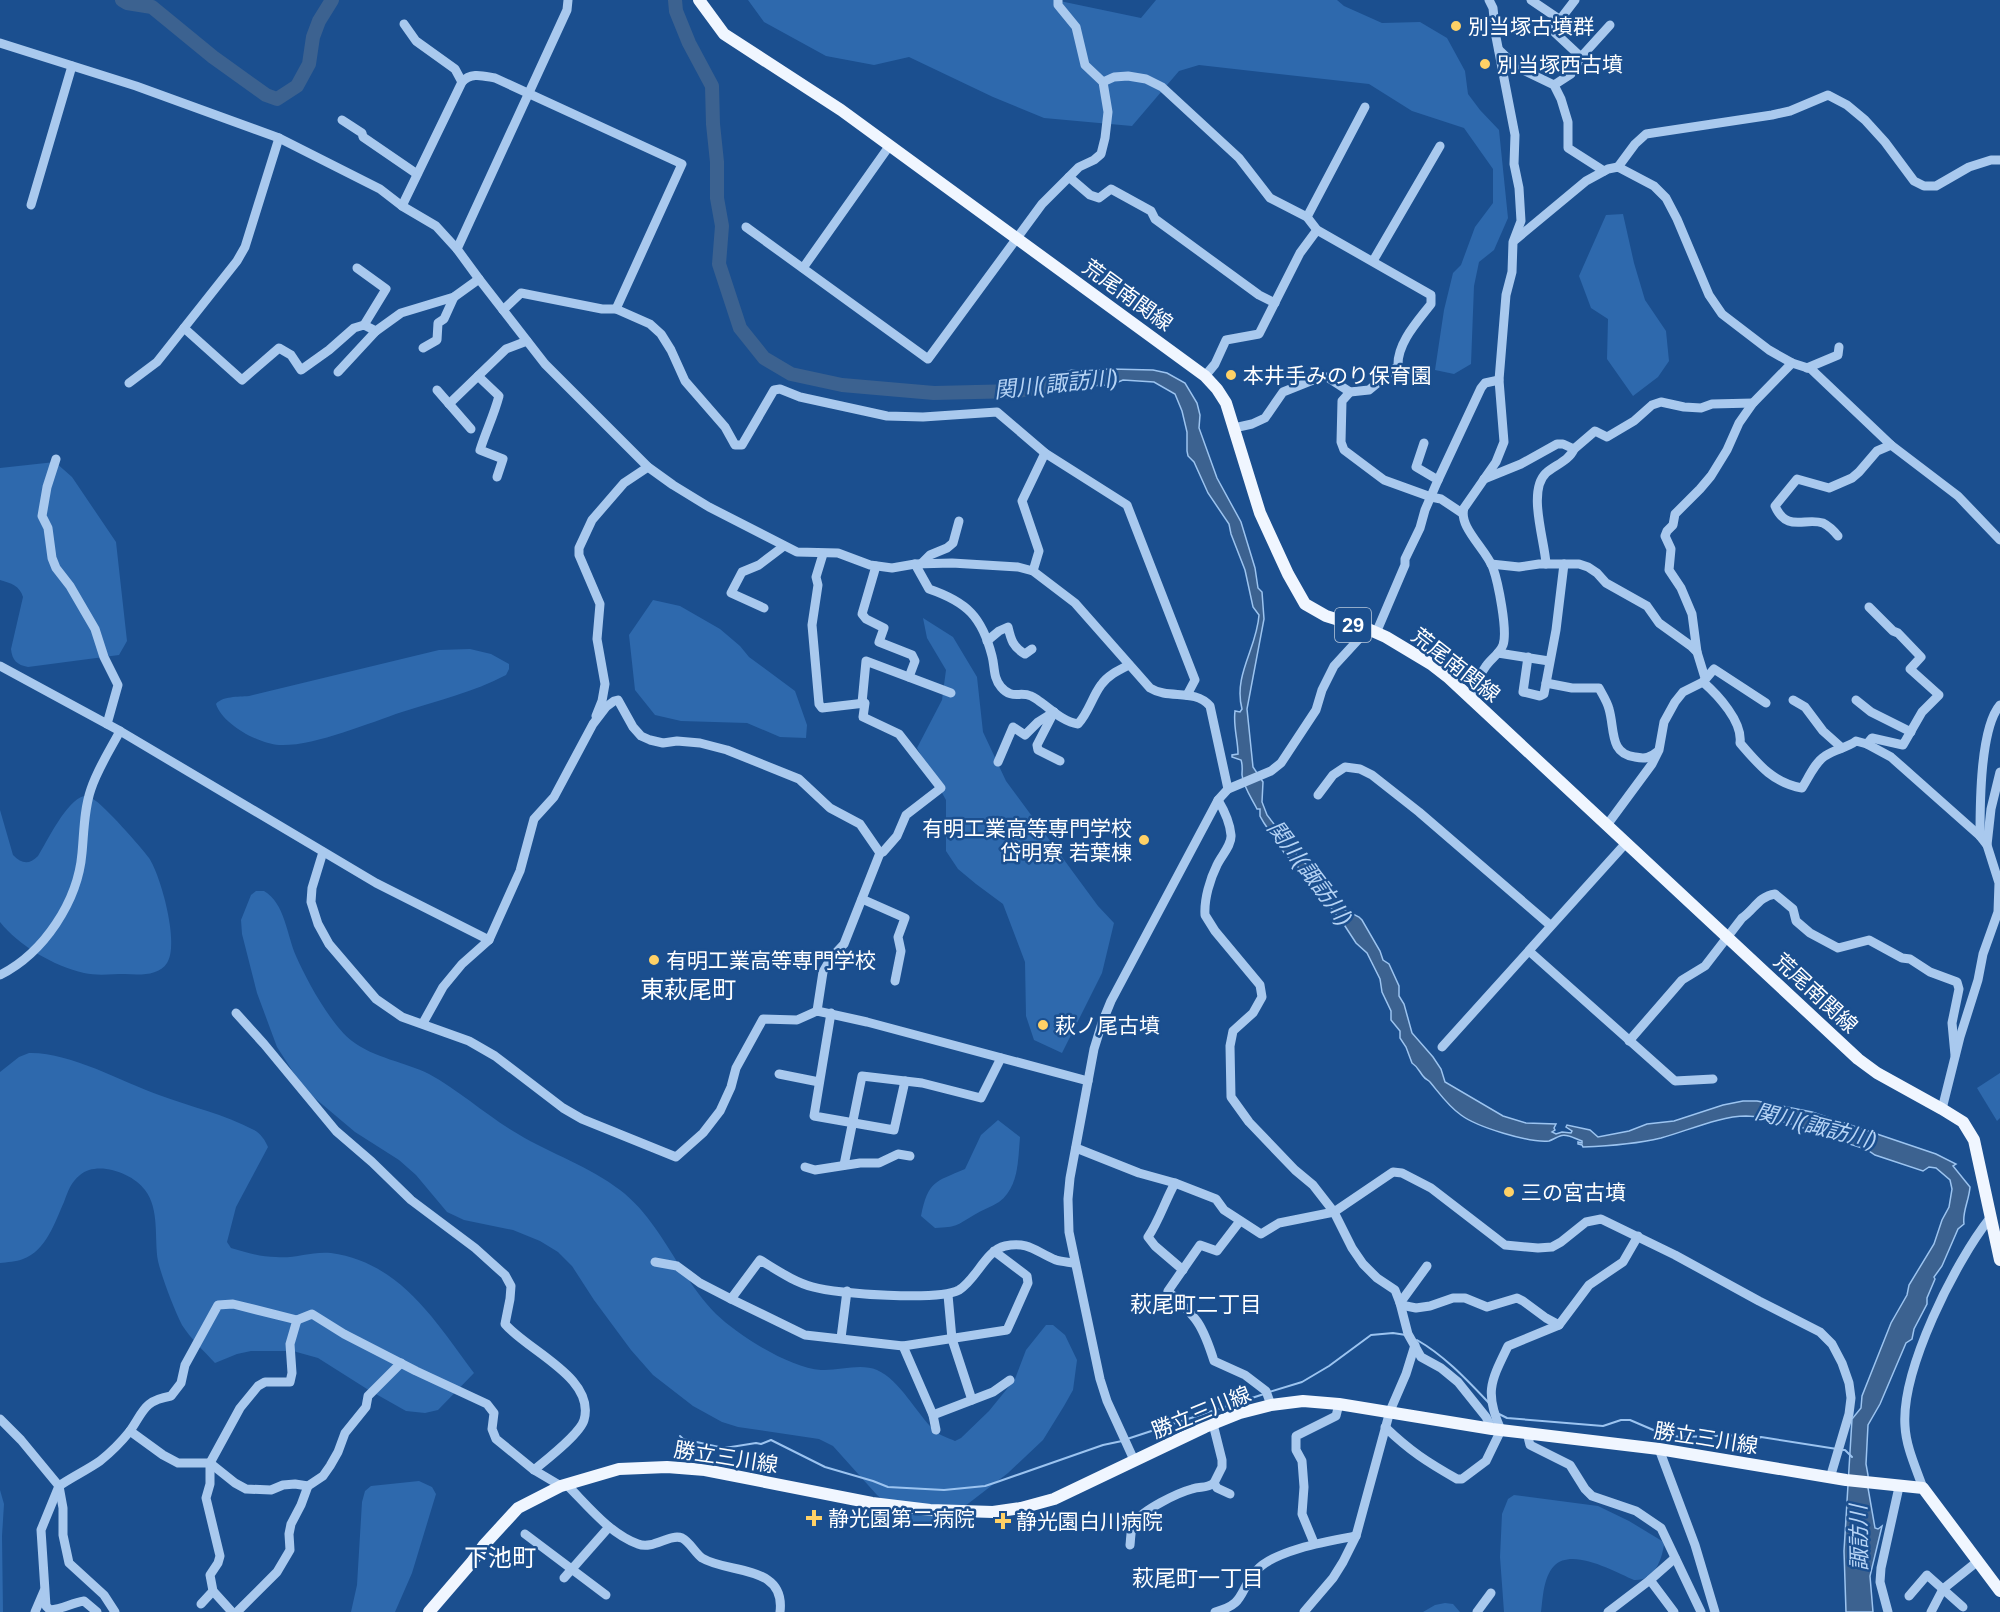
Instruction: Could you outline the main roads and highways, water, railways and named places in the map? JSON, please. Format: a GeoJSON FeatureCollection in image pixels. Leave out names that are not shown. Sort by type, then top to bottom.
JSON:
{"type":"FeatureCollection","features":[{"type":"Feature","properties":{"kind":"main road","name":"荒尾南関線"},"geometry":{"type":"LineString","coordinates":[[699,0],[724,34],[841,110],[1205,376],[1226,403],[1260,513],[1288,574],[1305,604],[1326,616],[1372,631],[1431,664],[1473,700],[1858,1059],[1877,1073],[1963,1122],[1974,1140],[2000,1260]]}},
{"type":"Feature","properties":{"kind":"main road","name":"勝立三川線"},"geometry":{"type":"LineString","coordinates":[[429,1612],[512,1514],[531,1501],[564,1486],[619,1468],[681,1467],[872,1503],[930,1510],[993,1512],[1021,1508],[1054,1499],[1134,1460],[1240,1413],[1303,1401],[1390,1411],[1496,1429],[1659,1449],[1830,1478],[1923,1488],[2000,1591]]}},
{"type":"Feature","properties":{"kind":"water","name":"諏訪川"},"geometry":{"type":"Polygon","coordinates":[[[1072,370],[1153,370],[1167,373],[1185,383],[1197,403],[1200,415],[1199,428],[1217,478],[1241,522],[1255,568],[1258,588],[1262,592],[1264,619],[1247,709],[1253,767],[1263,782],[1262,802],[1277,833],[1327,887],[1343,909],[1362,920],[1383,960],[1389,964],[1399,986],[1399,996],[1404,1004],[1412,1033],[1433,1057],[1441,1069],[1445,1082],[1503,1116],[1526,1123],[1556,1124],[1552,1132],[1556,1134],[1571,1133],[1567,1125],[1590,1130],[1598,1137],[1629,1131],[1647,1124],[1674,1121],[1723,1105],[1757,1101],[1812,1112],[1936,1154],[1956,1164],[1953,1166],[1970,1187],[1964,1224],[1958,1229],[1942,1266],[1934,1277],[1927,1304],[1914,1329],[1912,1339],[1906,1343],[1880,1404],[1868,1425],[1866,1464],[1868,1488],[1875,1528],[1882,1526],[1870,1576],[1873,1612],[1846,1612],[1844,1551],[1852,1419],[1861,1408],[1862,1396],[1891,1323],[1907,1295],[1909,1285],[1934,1244],[1949,1207],[1952,1189],[1950,1180],[1936,1168],[1929,1167],[1923,1171],[1807,1129],[1761,1117],[1746,1116],[1715,1121],[1652,1140],[1583,1147],[1578,1144],[1582,1141],[1565,1135],[1549,1141],[1540,1141],[1504,1133],[1469,1120],[1452,1108],[1412,1063],[1400,1038],[1400,1031],[1391,1020],[1391,1011],[1382,992],[1380,979],[1367,953],[1356,943],[1304,873],[1285,854],[1264,823],[1260,816],[1260,809],[1257,809],[1246,788],[1241,760],[1232,757],[1238,754],[1235,711],[1240,712],[1242,709],[1240,697],[1243,673],[1259,615],[1253,607],[1245,570],[1229,524],[1208,493],[1194,462],[1188,456],[1187,432],[1175,394],[1154,382],[1123,380],[1111,385],[1042,392],[1040,380],[1072,370]]]}},
{"type":"Feature","properties":{"kind":"waterway","name":"関川(諏訪川)"},"geometry":{"type":"LineString","coordinates":[[122,0],[152,7],[213,57],[266,95],[277,99],[297,86],[309,64],[313,37],[319,21],[332,0]]}},
{"type":"Feature","properties":{"kind":"waterway","name":"関川(諏訪川)"},"geometry":{"type":"LineString","coordinates":[[675,0],[676,11],[689,43],[712,86],[717,198],[722,226],[719,264],[740,328],[764,358],[791,374],[842,385],[934,393],[1019,391],[1058,383]]}},
{"type":"Feature","properties":{"kind":"waterway"},"geometry":{"type":"LineString","coordinates":[[1269,1392],[1302,1382],[1329,1366],[1371,1335],[1393,1333],[1406,1335]]}},
{"type":"Feature","properties":{"kind":"waterway"},"geometry":{"type":"LineString","coordinates":[[1417,1340],[1446,1361],[1489,1403]]}},
{"type":"Feature","properties":{"kind":"waterway"},"geometry":{"type":"LineString","coordinates":[[1127,1439],[1264,1394]]}},
{"type":"Feature","properties":{"kind":"waterway"},"geometry":{"type":"LineString","coordinates":[[1499,1414],[1507,1418],[1603,1426],[1621,1420],[1630,1420],[1665,1435],[1681,1437],[1746,1435],[1757,1439],[1761,1437],[1837,1449]]}},
{"type":"Feature","properties":{"kind":"waterway"},"geometry":{"type":"LineString","coordinates":[[680,1436],[683,1439],[719,1447],[761,1444],[771,1440],[825,1467],[888,1487],[944,1490],[985,1486],[1103,1445],[1122,1441]]}},
{"type":"Feature","properties":{"kind":"waterway"},"geometry":{"type":"LineString","coordinates":[[1843,1450],[1852,1457]]}},
{"type":"Feature","properties":{"kind":"place","name":"別当塚古墳群"},"geometry":{"type":"Point","coordinates":[1456,26]}},
{"type":"Feature","properties":{"kind":"place","name":"別当塚西古墳"},"geometry":{"type":"Point","coordinates":[1485,64]}},
{"type":"Feature","properties":{"kind":"place","name":"本井手みのり保育園"},"geometry":{"type":"Point","coordinates":[1231,375]}},
{"type":"Feature","properties":{"kind":"place","name":"有明工業高等専門学校 岱明寮 若葉棟"},"geometry":{"type":"Point","coordinates":[1144,840]}},
{"type":"Feature","properties":{"kind":"place","name":"有明工業高等専門学校"},"geometry":{"type":"Point","coordinates":[654,960]}},
{"type":"Feature","properties":{"kind":"place","name":"萩ノ尾古墳"},"geometry":{"type":"Point","coordinates":[1043,1025]}},
{"type":"Feature","properties":{"kind":"place","name":"三の宮古墳"},"geometry":{"type":"Point","coordinates":[1509,1192]}},
{"type":"Feature","properties":{"kind":"place","name":"静光園第二病院"},"geometry":{"type":"Point","coordinates":[814,1518]}},
{"type":"Feature","properties":{"kind":"place","name":"静光園白川病院"},"geometry":{"type":"Point","coordinates":[1003,1521]}},
{"type":"Feature","properties":{"kind":"district","name":"東萩尾町"},"geometry":{"type":"Point","coordinates":[688,989]}},
{"type":"Feature","properties":{"kind":"district","name":"萩尾町二丁目"},"geometry":{"type":"Point","coordinates":[1196,1304]}},
{"type":"Feature","properties":{"kind":"district","name":"下池町"},"geometry":{"type":"Point","coordinates":[500,1557]}},
{"type":"Feature","properties":{"kind":"district","name":"萩尾町一丁目"},"geometry":{"type":"Point","coordinates":[1198,1578]}}]}
